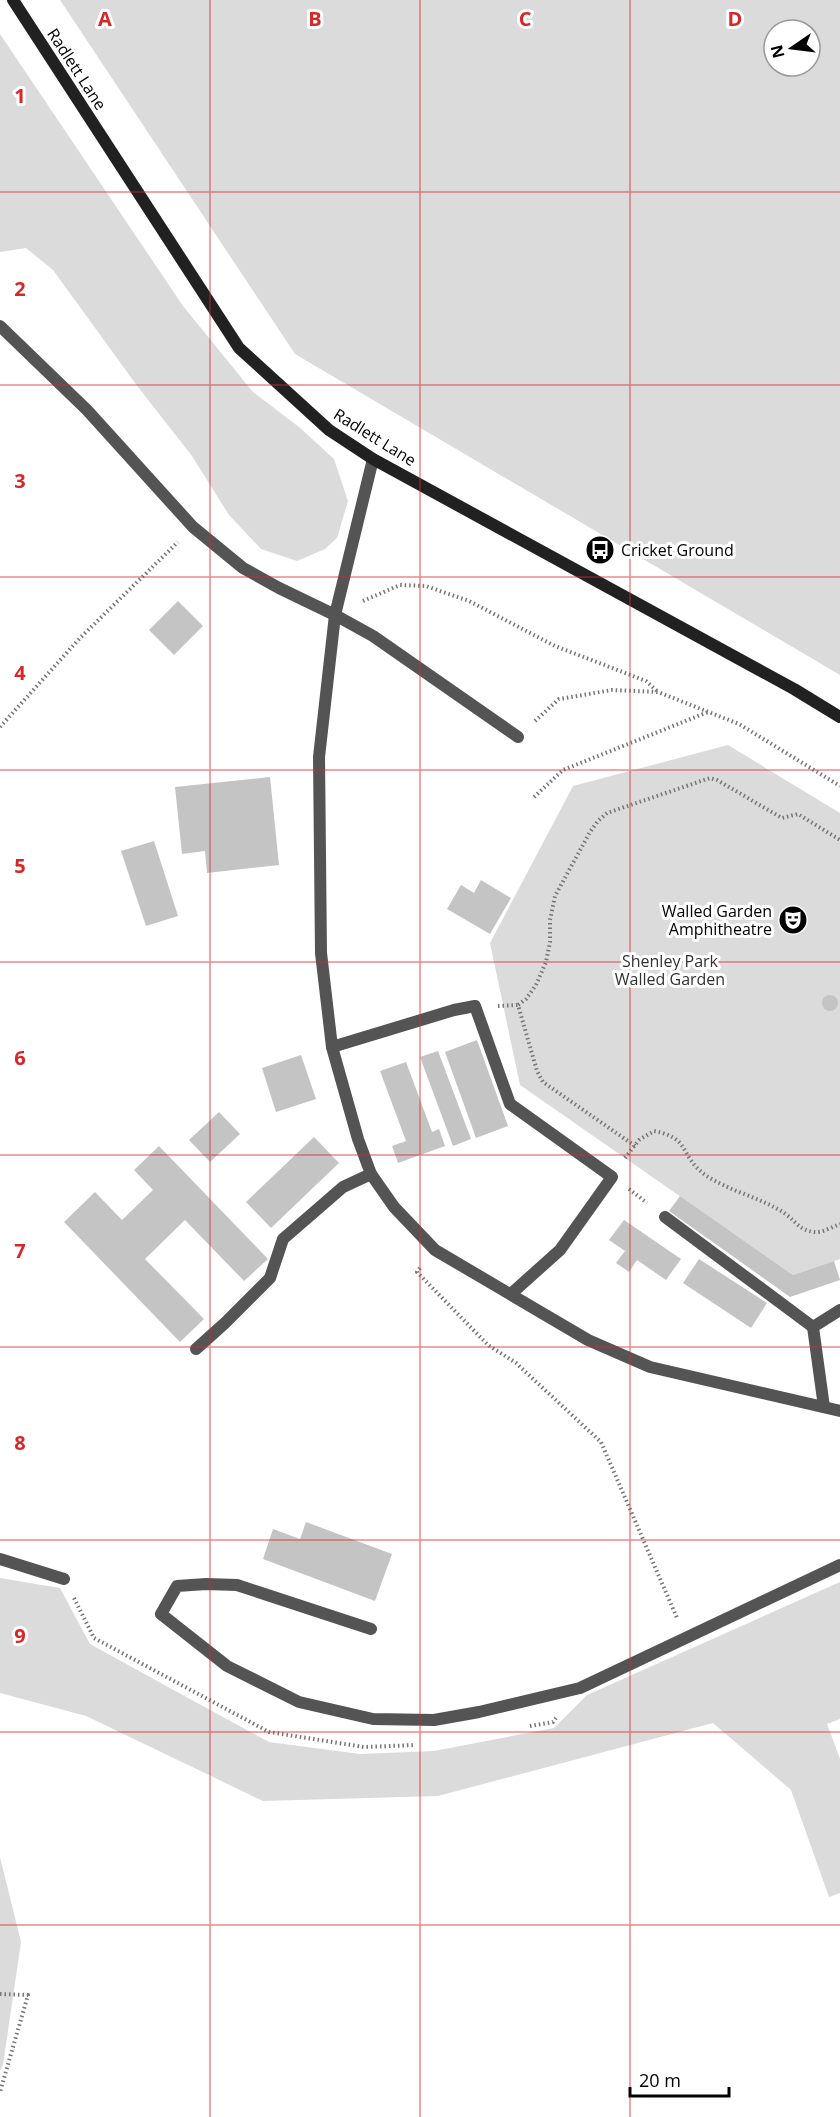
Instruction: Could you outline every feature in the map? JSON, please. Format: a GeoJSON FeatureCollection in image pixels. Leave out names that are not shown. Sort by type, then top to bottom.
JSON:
{"type":"FeatureCollection","features":[{"type":"Feature","properties":{"kind":"street","name":"Radlett Lane"},"geometry":{"type":"LineString","coordinates":[[12,0],[239,348],[329,430],[373,459],[794,689],[840,717]]}},
{"type":"Feature","properties":{"kind":"lane"},"geometry":{"type":"LineString","coordinates":[[0,326],[87,410],[194,527],[243,568],[373,636],[519,736]]}},
{"type":"Feature","properties":{"kind":"lane"},"geometry":{"type":"LineString","coordinates":[[373,459],[335,615],[319,757],[321,953],[332,1047],[358,1139],[371,1174],[394,1207],[435,1250],[512,1293],[588,1340],[650,1367],[840,1411]]}},
{"type":"Feature","properties":{"kind":"lane"},"geometry":{"type":"LineString","coordinates":[[332,1047],[454,1010],[475,1006],[510,1104],[612,1177],[560,1250],[512,1293]]}},
{"type":"Feature","properties":{"kind":"lane"},"geometry":{"type":"LineString","coordinates":[[196,1348],[270,1278],[283,1239],[343,1187],[371,1174]]}},
{"type":"Feature","properties":{"kind":"lane"},"geometry":{"type":"LineString","coordinates":[[665,1217],[813,1327],[824,1407]]}},
{"type":"Feature","properties":{"kind":"lane"},"geometry":{"type":"LineString","coordinates":[[813,1327],[840,1310]]}},
{"type":"Feature","properties":{"kind":"lane"},"geometry":{"type":"LineString","coordinates":[[0,1559],[64,1579]]}},
{"type":"Feature","properties":{"kind":"lane"},"geometry":{"type":"LineString","coordinates":[[371,1629],[237,1585],[177,1586],[160,1614],[227,1666],[299,1702],[373,1719],[434,1720],[479,1712],[580,1688],[840,1565]]}},
{"type":"Feature","properties":{"kind":"path"},"geometry":{"type":"LineString","coordinates":[[0,727],[80,638],[194,527]]}},
{"type":"Feature","properties":{"kind":"path"},"geometry":{"type":"LineString","coordinates":[[335,615],[400,585],[426,586],[469,601],[555,646],[646,681],[658,692]]}},
{"type":"Feature","properties":{"kind":"path"},"geometry":{"type":"LineString","coordinates":[[519,736],[559,699],[612,690],[658,692],[739,724],[840,786]]}},
{"type":"Feature","properties":{"kind":"path"},"geometry":{"type":"LineString","coordinates":[[534,797],[562,770],[709,712]]}},
{"type":"Feature","properties":{"kind":"path"},"geometry":{"type":"LineString","coordinates":[[635,1146],[543,1082],[537,1071],[518,1005],[526,999],[536,985],[550,942],[550,920],[555,896],[590,832],[607,813],[710,778],[782,819],[798,814],[840,840]]}},
{"type":"Feature","properties":{"kind":"path"},"geometry":{"type":"LineString","coordinates":[[625,1158],[639,1140],[654,1131],[669,1134],[683,1145],[693,1164],[706,1175],[786,1215],[799,1228],[816,1232],[840,1224]]}},
{"type":"Feature","properties":{"kind":"path"},"geometry":{"type":"LineString","coordinates":[[612,1177],[665,1217]]}},
{"type":"Feature","properties":{"kind":"path"},"geometry":{"type":"LineString","coordinates":[[435,1250],[417,1272],[488,1345],[516,1363],[601,1442],[686,1638]]}},
{"type":"Feature","properties":{"kind":"path"},"geometry":{"type":"LineString","coordinates":[[0,1994],[28,1995],[0,2092]]}},
{"type":"Feature","properties":{"kind":"green space"},"geometry":{"type":"Polygon","coordinates":[[[60,0],[840,0],[840,675],[295,354],[60,0]]]}},
{"type":"Feature","properties":{"kind":"green space"},"geometry":{"type":"Polygon","coordinates":[[[0,34],[183,306],[253,392],[299,427],[334,459],[348,501],[337,538],[325,549],[297,561],[261,549],[229,515],[192,456],[138,387],[53,270],[26,248],[0,252],[0,34]]]}},
{"type":"Feature","properties":{"kind":"green space","name":"Shenley Park Walled Garden"},"geometry":{"type":"Polygon","coordinates":[[[728,745],[840,813],[840,1259],[793,1275],[520,1085],[490,943],[573,786],[728,745]]]}},
{"type":"Feature","properties":{"kind":"green space"},"geometry":{"type":"Polygon","coordinates":[[[0,1578],[60,1588],[90,1644],[269,1742],[360,1754],[434,1751],[554,1728],[587,1695],[840,1582],[840,1719],[827,1724],[840,1759],[840,1893],[829,1897],[791,1790],[713,1723],[438,1796],[263,1801],[86,1716],[0,1693],[0,1578]]]}},
{"type":"Feature","properties":{"kind":"green space"},"geometry":{"type":"Polygon","coordinates":[[[0,1857],[21,1942],[3,2065],[0,2071],[0,1857]]]}},
{"type":"Feature","properties":{"kind":"building"},"geometry":{"type":"Polygon","coordinates":[[[178,601],[203,626],[174,655],[149,630],[178,601]]]}},
{"type":"Feature","properties":{"kind":"building"},"geometry":{"type":"Polygon","coordinates":[[[270,777],[279,865],[207,873],[205,851],[182,854],[175,787],[270,777]]]}},
{"type":"Feature","properties":{"kind":"building"},"geometry":{"type":"Polygon","coordinates":[[[154,841],[178,916],[146,926],[121,851],[154,841]]]}},
{"type":"Feature","properties":{"kind":"building"},"geometry":{"type":"Polygon","coordinates":[[[481,880],[511,898],[490,934],[447,909],[461,885],[474,893],[481,880]]]}},
{"type":"Feature","properties":{"kind":"building"},"geometry":{"type":"Polygon","coordinates":[[[827,995],[833,995],[838,1003],[836,1009],[827,1011],[822,1006],[822,1000],[827,995]]]}},
{"type":"Feature","properties":{"kind":"building"},"geometry":{"type":"Polygon","coordinates":[[[477,1040],[508,1126],[476,1138],[445,1052],[477,1040]]]}},
{"type":"Feature","properties":{"kind":"building"},"geometry":{"type":"Polygon","coordinates":[[[438,1051],[471,1139],[453,1146],[420,1057],[438,1051]]]}},
{"type":"Feature","properties":{"kind":"building"},"geometry":{"type":"Polygon","coordinates":[[[301,1055],[316,1099],[276,1112],[262,1068],[301,1055]]]}},
{"type":"Feature","properties":{"kind":"building"},"geometry":{"type":"Polygon","coordinates":[[[406,1062],[432,1132],[439,1129],[445,1146],[398,1163],[392,1146],[406,1141],[380,1071],[406,1062]]]}},
{"type":"Feature","properties":{"kind":"building"},"geometry":{"type":"Polygon","coordinates":[[[219,1112],[240,1134],[210,1162],[189,1140],[219,1112]]]}},
{"type":"Feature","properties":{"kind":"building"},"geometry":{"type":"Polygon","coordinates":[[[314,1137],[339,1163],[271,1228],[246,1202],[314,1137]]]}},
{"type":"Feature","properties":{"kind":"building"},"geometry":{"type":"Polygon","coordinates":[[[159,1146],[268,1259],[244,1281],[185,1220],[145,1259],[204,1319],[180,1342],[64,1222],[95,1192],[122,1220],[153,1190],[134,1170],[159,1146]]]}},
{"type":"Feature","properties":{"kind":"building"},"geometry":{"type":"Polygon","coordinates":[[[680,1196],[793,1275],[834,1261],[840,1280],[790,1297],[669,1211],[680,1196]]]}},
{"type":"Feature","properties":{"kind":"building"},"geometry":{"type":"Polygon","coordinates":[[[624,1220],[681,1259],[666,1280],[637,1260],[629,1272],[616,1263],[625,1251],[609,1240],[624,1220]]]}},
{"type":"Feature","properties":{"kind":"building"},"geometry":{"type":"Polygon","coordinates":[[[699,1259],[767,1303],[751,1328],[683,1283],[699,1259]]]}},
{"type":"Feature","properties":{"kind":"building"},"geometry":{"type":"Polygon","coordinates":[[[306,1522],[392,1554],[375,1601],[263,1559],[273,1529],[300,1539],[306,1522]]]}},
{"type":"Feature","properties":{"kind":"place","name":"Cricket Ground"},"geometry":{"type":"Point","coordinates":[600,550]}},
{"type":"Feature","properties":{"kind":"place","name":"Walled Garden Amphitheatre"},"geometry":{"type":"Point","coordinates":[793,920]}}]}
